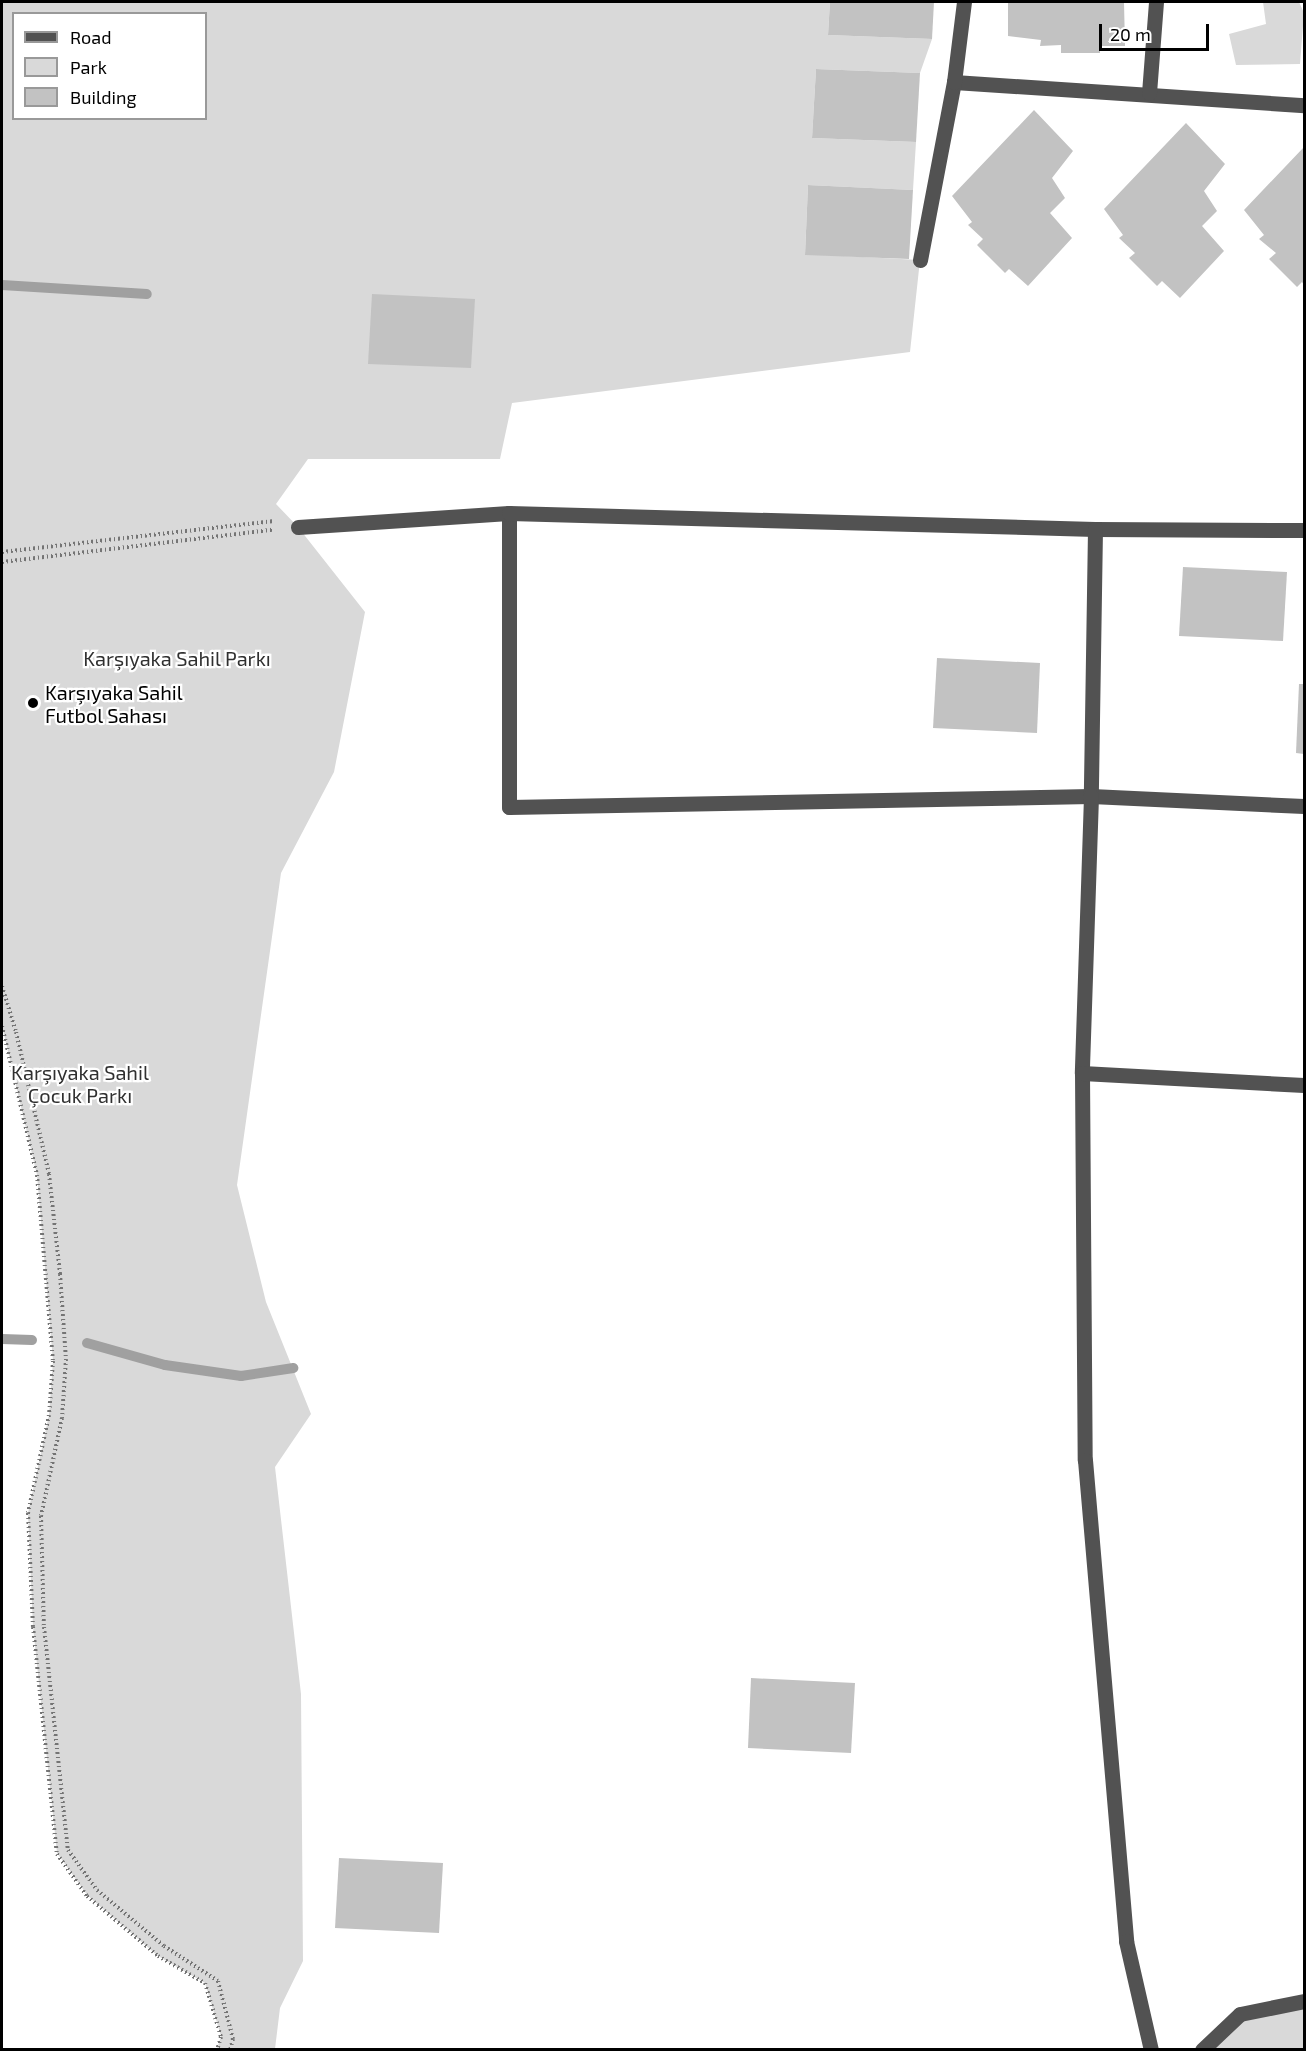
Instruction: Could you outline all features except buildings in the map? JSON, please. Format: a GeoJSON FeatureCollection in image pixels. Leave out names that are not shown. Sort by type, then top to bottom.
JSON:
{"type":"FeatureCollection","features":[{"type":"Feature","properties":{"kind":"street"},"geometry":{"type":"LineString","coordinates":[[920,260],[954,82],[964,2]]}},
{"type":"Feature","properties":{"kind":"street"},"geometry":{"type":"LineString","coordinates":[[1149,93],[1156,2]]}},
{"type":"Feature","properties":{"kind":"street"},"geometry":{"type":"LineString","coordinates":[[954,82],[1305,105]]}},
{"type":"Feature","properties":{"kind":"street"},"geometry":{"type":"LineString","coordinates":[[298,527],[509,513],[1095,529],[1305,530]]}},
{"type":"Feature","properties":{"kind":"street"},"geometry":{"type":"LineString","coordinates":[[509,513],[509,807],[1090,796],[1305,806]]}},
{"type":"Feature","properties":{"kind":"street"},"geometry":{"type":"LineString","coordinates":[[1095,529],[1082,1073],[1085,1460],[1126,1941],[1151,2049]]}},
{"type":"Feature","properties":{"kind":"street"},"geometry":{"type":"LineString","coordinates":[[1082,1073],[1305,1085]]}},
{"type":"Feature","properties":{"kind":"street"},"geometry":{"type":"LineString","coordinates":[[1202,2049],[1240,2014],[1305,2001]]}},
{"type":"Feature","properties":{"kind":"path"},"geometry":{"type":"LineString","coordinates":[[2,552],[273,520],[298,527]]}},
{"type":"Feature","properties":{"kind":"path"},"geometry":{"type":"LineString","coordinates":[[2,562],[298,527]]}},
{"type":"Feature","properties":{"kind":"path"},"geometry":{"type":"LineString","coordinates":[[2,986],[16,1032],[49,1174],[60,1274],[66,1359],[62,1418],[40,1516],[44,1627],[68,1850],[97,1890],[164,1946],[218,1981],[233,2039],[230,2049]]}},
{"type":"Feature","properties":{"kind":"path"},"geometry":{"type":"LineString","coordinates":[[2,1026],[37,1175],[52,1361],[49,1415],[28,1513],[33,1628],[57,1854],[87,1896],[158,1956],[205,1983],[221,2037],[217,2049]]}},
{"type":"Feature","properties":{"kind":"green space"},"geometry":{"type":"Polygon","coordinates":[[[2,2],[830,2],[828,35],[932,39],[920,73],[816,69],[812,138],[916,142],[913,190],[808,185],[805,254],[920,260],[910,352],[512,403],[500,459],[308,459],[276,504],[298,527],[365,612],[334,772],[281,873],[237,1185],[266,1302],[311,1414],[275,1467],[301,1694],[303,1961],[280,2008],[275,2049],[217,2049],[221,2036],[205,1983],[158,1956],[88,1896],[57,1853],[33,1627],[28,1513],[49,1415],[53,1361],[37,1175],[2,1026],[2,2]]]}},
{"type":"Feature","properties":{"kind":"green space"},"geometry":{"type":"Polygon","coordinates":[[[1263,2],[1299,2],[1304,13],[1300,64],[1236,65],[1229,34],[1266,24],[1263,2]]]}},
{"type":"Feature","properties":{"kind":"green space"},"geometry":{"type":"Polygon","coordinates":[[[1304,2001],[1304,2049],[1202,2050],[1240,2014],[1304,2001]]]}},
{"type":"Feature","properties":{"kind":"waterway"},"geometry":{"type":"LineString","coordinates":[[2,285],[147,294]]}},
{"type":"Feature","properties":{"kind":"waterway"},"geometry":{"type":"LineString","coordinates":[[2,1339],[32,1340]]}},
{"type":"Feature","properties":{"kind":"waterway"},"geometry":{"type":"LineString","coordinates":[[87,1343],[165,1365],[241,1376],[293,1368]]}},
{"type":"Feature","properties":{"kind":"place","name":"Karşıyaka Sahil Futbol Sahası"},"geometry":{"type":"Point","coordinates":[33,703]}},
{"type":"Feature","properties":{"kind":"park label","name":"Karşıyaka Sahil Parkı"},"geometry":{"type":"Point","coordinates":[177,658]}},
{"type":"Feature","properties":{"kind":"park label","name":"Karşıyaka Sahil Çocuk Parkı"},"geometry":{"type":"Point","coordinates":[80,1084]}}]}
